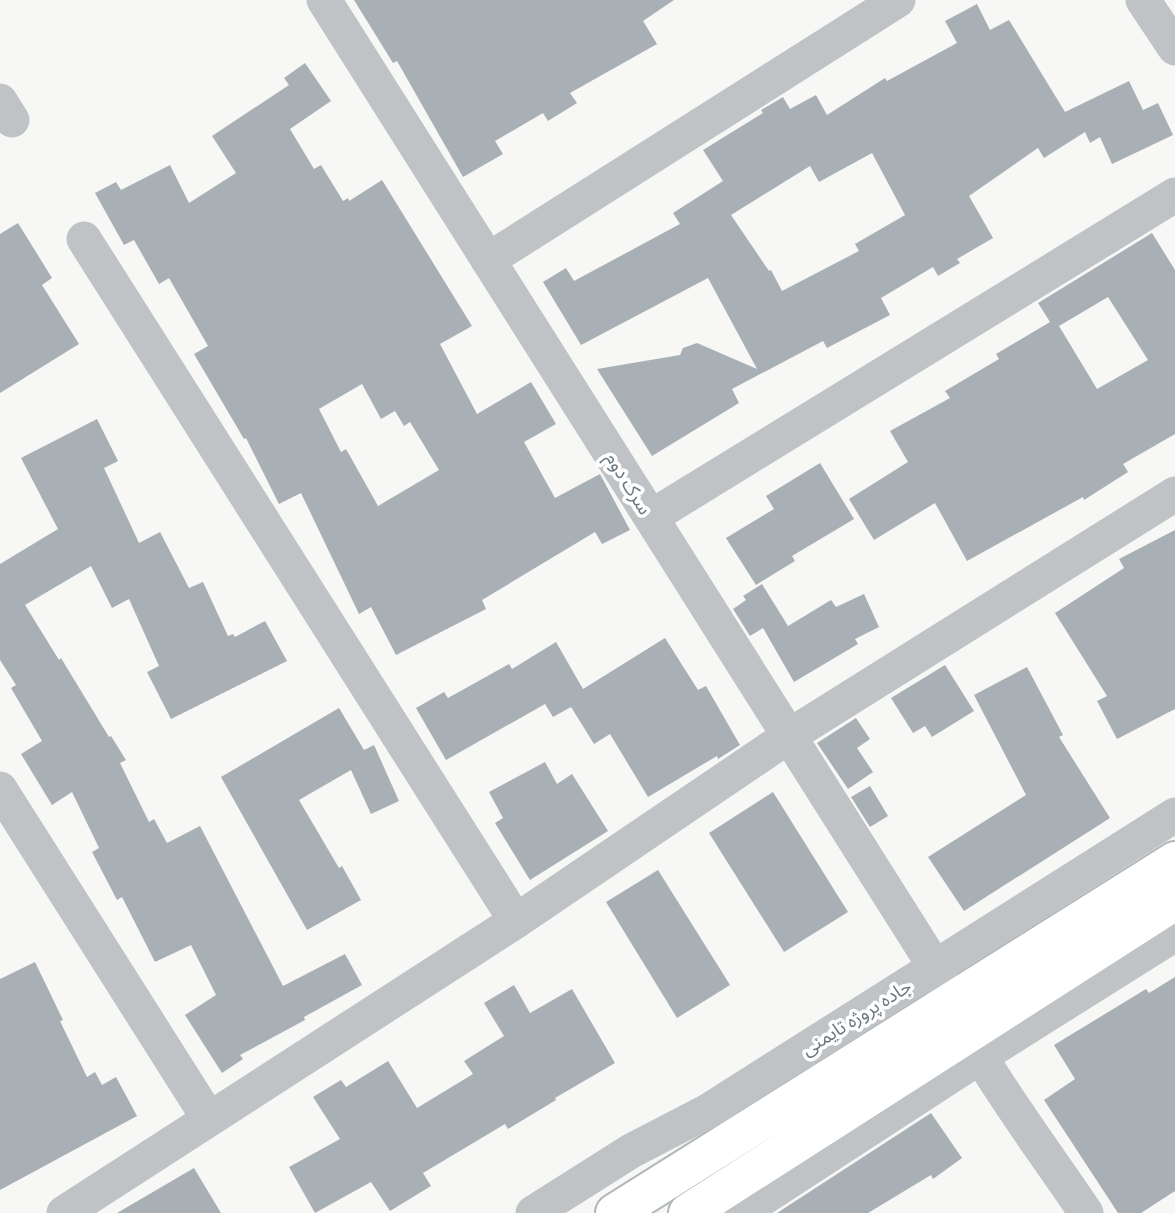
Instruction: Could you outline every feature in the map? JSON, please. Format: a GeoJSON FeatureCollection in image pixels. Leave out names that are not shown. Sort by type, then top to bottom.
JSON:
{"type":"FeatureCollection","features":[{"type":"Feature","properties":{"kind":"main road","name":"جاده پروژه تایمنی"},"geometry":{"type":"LineString","coordinates":[[615,1213],[966,1031],[1175,860]]}},
{"type":"Feature","properties":{"kind":"main road","name":"جاده پروژه تایمنی"},"geometry":{"type":"LineString","coordinates":[[688,1213],[966,1031],[1175,901]]}},
{"type":"Feature","properties":{"kind":"street","name":"سرک دوم"},"geometry":{"type":"LineString","coordinates":[[324,0],[935,967],[966,1031],[1087,1213]]}},
{"type":"Feature","properties":{"kind":"street"},"geometry":{"type":"LineString","coordinates":[[488,260],[898,0]]}},
{"type":"Feature","properties":{"kind":"street"},"geometry":{"type":"LineString","coordinates":[[1143,0],[1175,48]]}},
{"type":"Feature","properties":{"kind":"street"},"geometry":{"type":"LineString","coordinates":[[651,517],[1175,195]]}},
{"type":"Feature","properties":{"kind":"street"},"geometry":{"type":"LineString","coordinates":[[84,239],[516,921]]}},
{"type":"Feature","properties":{"kind":"street"},"geometry":{"type":"LineString","coordinates":[[64,1213],[516,921],[789,736],[1175,494]]}},
{"type":"Feature","properties":{"kind":"street"},"geometry":{"type":"LineString","coordinates":[[0,789],[209,1119]]}},
{"type":"Feature","properties":{"kind":"street","name":"جاده پروژه تایمنی"},"geometry":{"type":"LineString","coordinates":[[533,1213],[631,1151],[708,1111],[1175,815]]}},
{"type":"Feature","properties":{"kind":"street","name":"جاده پروژه تایمنی"},"geometry":{"type":"LineString","coordinates":[[740,1213],[966,1031],[1175,934]]}},
{"type":"Feature","properties":{"kind":"building"},"geometry":{"type":"Polygon","coordinates":[[[354,0],[674,0],[643,21],[657,44],[570,93],[577,103],[548,121],[543,113],[495,141],[503,154],[463,177],[397,61],[393,63],[354,0]]]}},
{"type":"Feature","properties":{"kind":"building"},"geometry":{"type":"Polygon","coordinates":[[[977,4],[990,30],[1009,20],[1065,112],[1129,81],[1143,110],[1158,103],[1173,135],[1112,164],[1100,137],[1090,143],[1085,132],[1044,158],[1038,148],[969,196],[993,238],[957,259],[960,263],[938,276],[933,267],[881,298],[890,315],[827,348],[823,341],[732,389],[739,403],[652,456],[597,369],[680,355],[683,348],[697,343],[757,369],[708,278],[581,345],[543,282],[566,268],[574,281],[680,224],[673,213],[723,181],[703,150],[763,113],[761,110],[783,97],[790,109],[816,95],[827,115],[885,78],[887,81],[957,43],[945,21],[977,4]],[[872,153],[819,182],[810,166],[731,215],[769,271],[771,270],[782,291],[859,251],[855,244],[905,215],[872,153]]]}},
{"type":"Feature","properties":{"kind":"building"},"geometry":{"type":"Polygon","coordinates":[[[305,63],[331,101],[290,129],[314,169],[321,165],[343,201],[348,198],[349,201],[382,180],[472,326],[440,344],[477,414],[531,382],[556,424],[524,442],[555,498],[600,474],[630,530],[602,544],[595,532],[482,600],[486,609],[396,655],[371,607],[359,614],[301,493],[279,504],[246,438],[244,439],[194,354],[208,346],[169,278],[159,284],[134,240],[124,245],[95,193],[116,182],[121,190],[170,165],[189,203],[236,173],[212,136],[289,85],[284,78],[305,63]],[[362,384],[319,409],[341,452],[346,449],[378,506],[439,470],[410,422],[404,426],[395,411],[381,419],[362,384]]]}},
{"type":"Feature","properties":{"kind":"building"},"geometry":{"type":"Polygon","coordinates":[[[18,223],[52,278],[42,285],[79,344],[0,393],[0,234],[18,223]]]}},
{"type":"Feature","properties":{"kind":"building"},"geometry":{"type":"Polygon","coordinates":[[[1152,233],[1175,270],[1175,434],[1123,464],[1128,472],[1084,500],[1083,497],[967,561],[935,503],[874,540],[849,499],[908,462],[890,431],[950,398],[945,391],[999,359],[996,354],[1050,322],[1038,303],[1152,233]],[[1108,297],[1059,326],[1097,389],[1148,360],[1108,297]]]}},
{"type":"Feature","properties":{"kind":"building"},"geometry":{"type":"Polygon","coordinates":[[[97,419],[118,461],[104,468],[139,543],[160,532],[189,588],[203,582],[228,636],[233,634],[235,637],[265,621],[287,661],[171,719],[147,672],[159,666],[129,599],[112,608],[91,566],[25,605],[126,760],[120,763],[149,822],[154,819],[167,843],[200,826],[283,986],[345,954],[362,985],[240,1055],[243,1059],[222,1073],[185,1015],[216,995],[191,945],[155,962],[122,897],[117,900],[92,852],[99,848],[72,792],[52,805],[21,754],[42,741],[11,688],[16,685],[0,660],[0,564],[58,529],[21,458],[97,419]]]}},
{"type":"Feature","properties":{"kind":"building"},"geometry":{"type":"Polygon","coordinates":[[[820,463],[854,519],[792,556],[795,561],[756,585],[726,538],[774,509],[766,496],[820,463]]]}},
{"type":"Feature","properties":{"kind":"building"},"geometry":{"type":"Polygon","coordinates":[[[1175,530],[1175,709],[1117,739],[1097,701],[1107,696],[1055,613],[1124,568],[1119,559],[1175,530]]]}},
{"type":"Feature","properties":{"kind":"building"},"geometry":{"type":"Polygon","coordinates":[[[762,584],[788,626],[831,600],[836,607],[864,594],[879,627],[855,639],[858,644],[794,682],[763,628],[750,636],[733,609],[746,600],[743,596],[762,584]]]}},
{"type":"Feature","properties":{"kind":"building"},"geometry":{"type":"Polygon","coordinates":[[[665,638],[698,690],[706,686],[740,745],[648,797],[610,734],[594,744],[571,707],[553,717],[545,704],[446,760],[416,708],[444,692],[448,698],[509,664],[512,669],[556,642],[583,689],[665,638]]]}},
{"type":"Feature","properties":{"kind":"building"},"geometry":{"type":"Polygon","coordinates":[[[945,665],[974,711],[932,737],[925,726],[913,733],[891,698],[945,665]]]}},
{"type":"Feature","properties":{"kind":"building"},"geometry":{"type":"Polygon","coordinates":[[[1027,667],[1063,735],[1059,737],[1110,818],[964,911],[928,857],[1026,795],[974,695],[1027,667]]]}},
{"type":"Feature","properties":{"kind":"building"},"geometry":{"type":"Polygon","coordinates":[[[339,708],[364,750],[374,745],[399,801],[371,814],[351,770],[299,800],[361,900],[307,930],[221,777],[339,708]]]}},
{"type":"Feature","properties":{"kind":"building"},"geometry":{"type":"Polygon","coordinates":[[[856,718],[870,739],[857,748],[873,772],[848,789],[817,743],[856,718]]]}},
{"type":"Feature","properties":{"kind":"building"},"geometry":{"type":"Polygon","coordinates":[[[545,762],[557,784],[572,774],[608,831],[530,880],[495,823],[503,818],[489,792],[545,762]]]}},
{"type":"Feature","properties":{"kind":"building"},"geometry":{"type":"Polygon","coordinates":[[[870,786],[888,816],[870,827],[851,797],[870,786]]]}},
{"type":"Feature","properties":{"kind":"building"},"geometry":{"type":"Polygon","coordinates":[[[773,792],[848,912],[784,952],[709,833],[773,792]]]}},
{"type":"Feature","properties":{"kind":"building"},"geometry":{"type":"Polygon","coordinates":[[[658,870],[730,985],[677,1018],[606,902],[658,870]]]}},
{"type":"Feature","properties":{"kind":"building"},"geometry":{"type":"Polygon","coordinates":[[[35,962],[87,1077],[95,1072],[102,1085],[116,1077],[137,1116],[0,1190],[0,979],[35,962]]]}},
{"type":"Feature","properties":{"kind":"building"},"geometry":{"type":"Polygon","coordinates":[[[1175,977],[1175,1191],[1141,1213],[1118,1213],[1044,1100],[1075,1079],[1054,1045],[1146,989],[1149,993],[1175,977]]]}},
{"type":"Feature","properties":{"kind":"building"},"geometry":{"type":"Polygon","coordinates":[[[514,985],[530,1013],[572,989],[615,1063],[508,1129],[505,1124],[423,1173],[431,1186],[390,1211],[371,1182],[315,1213],[289,1167],[340,1139],[313,1097],[341,1080],[346,1087],[388,1061],[417,1108],[473,1074],[464,1061],[504,1036],[484,1003],[514,985]]]}},
{"type":"Feature","properties":{"kind":"building"},"geometry":{"type":"Polygon","coordinates":[[[931,1113],[962,1158],[933,1179],[931,1175],[868,1213],[777,1213],[931,1113]]]}},
{"type":"Feature","properties":{"kind":"building"},"geometry":{"type":"Polygon","coordinates":[[[194,1168],[221,1213],[117,1213],[194,1168]]]}}]}
